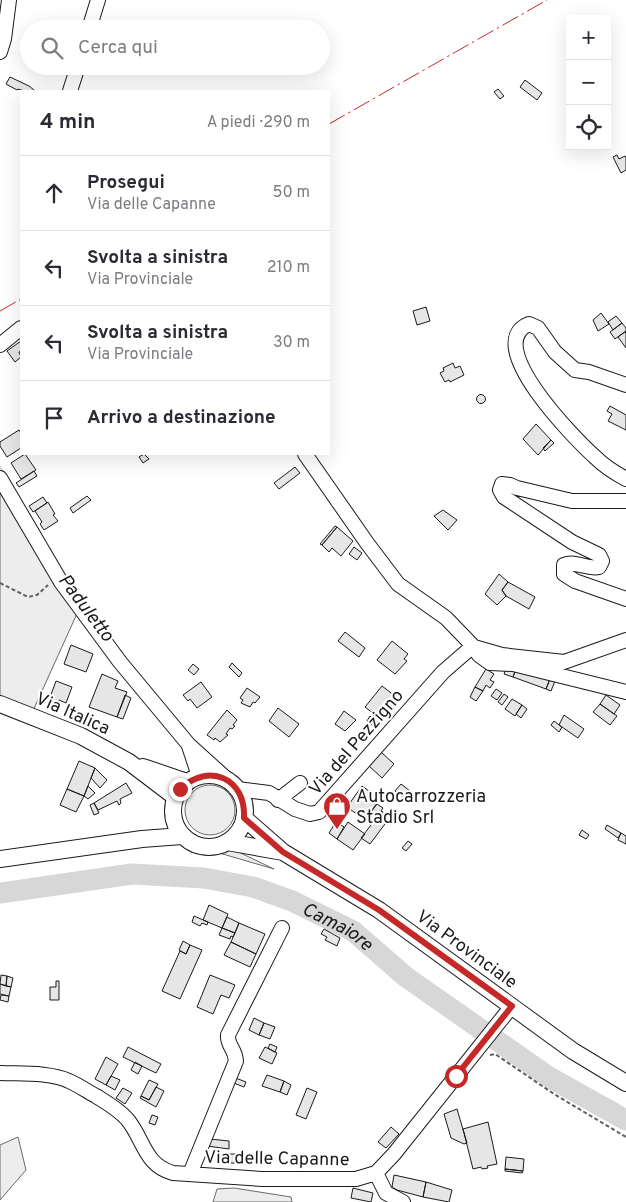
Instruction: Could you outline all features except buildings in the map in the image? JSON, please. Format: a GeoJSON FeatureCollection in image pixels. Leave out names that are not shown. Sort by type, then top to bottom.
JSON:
{"type":"FeatureCollection","features":[{"type":"Feature","properties":{"kind":"main road","name":"Via Italica"},"geometry":{"type":"LineString","coordinates":[[0,704],[81,736],[129,762],[175,797]]}},
{"type":"Feature","properties":{"kind":"main road","name":"Via Italica"},"geometry":{"type":"LineString","coordinates":[[129,762],[193,779]]}},
{"type":"Feature","properties":{"kind":"main road"},"geometry":{"type":"LineString","coordinates":[[182,836],[174,820],[172,808],[175,797],[180,789],[193,779],[215,776],[240,791],[244,818],[241,828],[227,842]]}},
{"type":"Feature","properties":{"kind":"main road","name":"Via Provinciale"},"geometry":{"type":"LineString","coordinates":[[244,818],[283,852],[379,910],[573,1051],[626,1083]]}},
{"type":"Feature","properties":{"kind":"main road","name":"Via Provinciale"},"geometry":{"type":"LineString","coordinates":[[142,838],[174,820]]}},
{"type":"Feature","properties":{"kind":"main road","name":"Via Provinciale"},"geometry":{"type":"LineString","coordinates":[[0,859],[142,838],[182,836],[192,843],[204,847],[216,847],[227,842],[283,852]]}},
{"type":"Feature","properties":{"kind":"street"},"geometry":{"type":"LineString","coordinates":[[0,52],[4,39],[9,0]]}},
{"type":"Feature","properties":{"kind":"street"},"geometry":{"type":"LineString","coordinates":[[92,20],[98,0]]}},
{"type":"Feature","properties":{"kind":"street"},"geometry":{"type":"LineString","coordinates":[[70,90],[75,75]]}},
{"type":"Feature","properties":{"kind":"street"},"geometry":{"type":"LineString","coordinates":[[626,385],[589,372],[575,370],[555,352],[538,328],[529,324],[517,333],[515,345],[520,364],[538,396],[594,456],[610,470],[626,479]]}},
{"type":"Feature","properties":{"kind":"street"},"geometry":{"type":"LineString","coordinates":[[0,345],[20,329]]}},
{"type":"Feature","properties":{"kind":"street"},"geometry":{"type":"LineString","coordinates":[[306,455],[398,584],[446,618],[473,646],[479,655],[490,663],[513,664],[626,692]]}},
{"type":"Feature","properties":{"kind":"street"},"geometry":{"type":"LineString","coordinates":[[0,478],[57,576],[120,662],[188,745],[240,791]]}},
{"type":"Feature","properties":{"kind":"street"},"geometry":{"type":"LineString","coordinates":[[626,501],[572,501],[517,488],[510,484],[502,484],[500,490],[504,497],[566,538],[600,555],[602,561],[599,566],[593,569],[570,562],[564,564],[564,574],[575,581],[626,599]]}},
{"type":"Feature","properties":{"kind":"street"},"geometry":{"type":"LineString","coordinates":[[473,646],[502,655],[564,662],[626,640]]}},
{"type":"Feature","properties":{"kind":"street","name":"Via del Pezzigno"},"geometry":{"type":"LineString","coordinates":[[240,791],[269,793],[295,810],[310,814],[319,812],[442,672],[473,646]]}},
{"type":"Feature","properties":{"kind":"street"},"geometry":{"type":"LineString","coordinates":[[188,745],[193,779]]}},
{"type":"Feature","properties":{"kind":"street"},"geometry":{"type":"LineString","coordinates":[[278,800],[300,783]]}},
{"type":"Feature","properties":{"kind":"street"},"geometry":{"type":"LineString","coordinates":[[190,1174],[236,1061],[236,1053],[228,1042],[228,1035],[282,928]]}},
{"type":"Feature","properties":{"kind":"street"},"geometry":{"type":"LineString","coordinates":[[403,1202],[386,1193],[376,1173],[481,1054],[512,1006]]}},
{"type":"Feature","properties":{"kind":"street","name":"Via delle Capanne"},"geometry":{"type":"LineString","coordinates":[[0,1073],[42,1075],[67,1080],[112,1106],[128,1120],[156,1164],[164,1170],[173,1173],[262,1179],[356,1179],[376,1173]]}},
{"type":"Feature","properties":{"kind":"path"},"geometry":{"type":"LineString","coordinates":[[0,583],[28,597],[37,596],[57,576]]}},
{"type":"Feature","properties":{"kind":"path"},"geometry":{"type":"LineString","coordinates":[[481,1054],[495,1054],[554,1094],[626,1137]]}},
{"type":"Feature","properties":{"kind":"shaded area"},"geometry":{"type":"Polygon","coordinates":[[[0,487],[80,607],[32,713],[0,700],[0,487]]]}},
{"type":"Feature","properties":{"kind":"shaded area"},"geometry":{"type":"Polygon","coordinates":[[[210,785],[224,789],[231,796],[235,810],[231,824],[224,831],[210,835],[196,831],[189,824],[185,810],[189,796],[196,789],[210,785]]]}},
{"type":"Feature","properties":{"kind":"shaded area"},"geometry":{"type":"Polygon","coordinates":[[[228,847],[274,869],[216,852],[228,847]]]}},
{"type":"Feature","properties":{"kind":"shaded area"},"geometry":{"type":"Polygon","coordinates":[[[18,1137],[26,1170],[0,1200],[0,1145],[18,1137]]]}},
{"type":"Feature","properties":{"kind":"shaded area"},"geometry":{"type":"Polygon","coordinates":[[[234,1188],[291,1197],[292,1202],[213,1202],[217,1189],[234,1188]]]}},
{"type":"Feature","properties":{"kind":"waterway","name":"Paduletto"},"geometry":{"type":"LineString","coordinates":[[0,468],[4,475]]}},
{"type":"Feature","properties":{"kind":"waterway","name":"Camaiore"},"geometry":{"type":"LineString","coordinates":[[0,893],[132,874],[204,878],[253,887],[292,901],[353,931],[406,977],[549,1077],[626,1120]]}},
{"type":"Feature","properties":{"kind":"power"},"geometry":{"type":"LineString","coordinates":[[330,123],[547,0]]}},
{"type":"Feature","properties":{"kind":"power"},"geometry":{"type":"LineString","coordinates":[[0,311],[20,300]]}},
{"type":"Feature","properties":{"kind":"place","name":"Autocarrozzeria Stadio Srl"},"geometry":{"type":"Point","coordinates":[337,830]}},
{"type":"Feature","properties":{"kind":"route"},"geometry":{"type":"LineString","coordinates":[[180,789],[199,776],[215,776],[230,782],[243,799],[244,818],[283,852],[379,910],[512,1006],[456,1076]]}}]}
